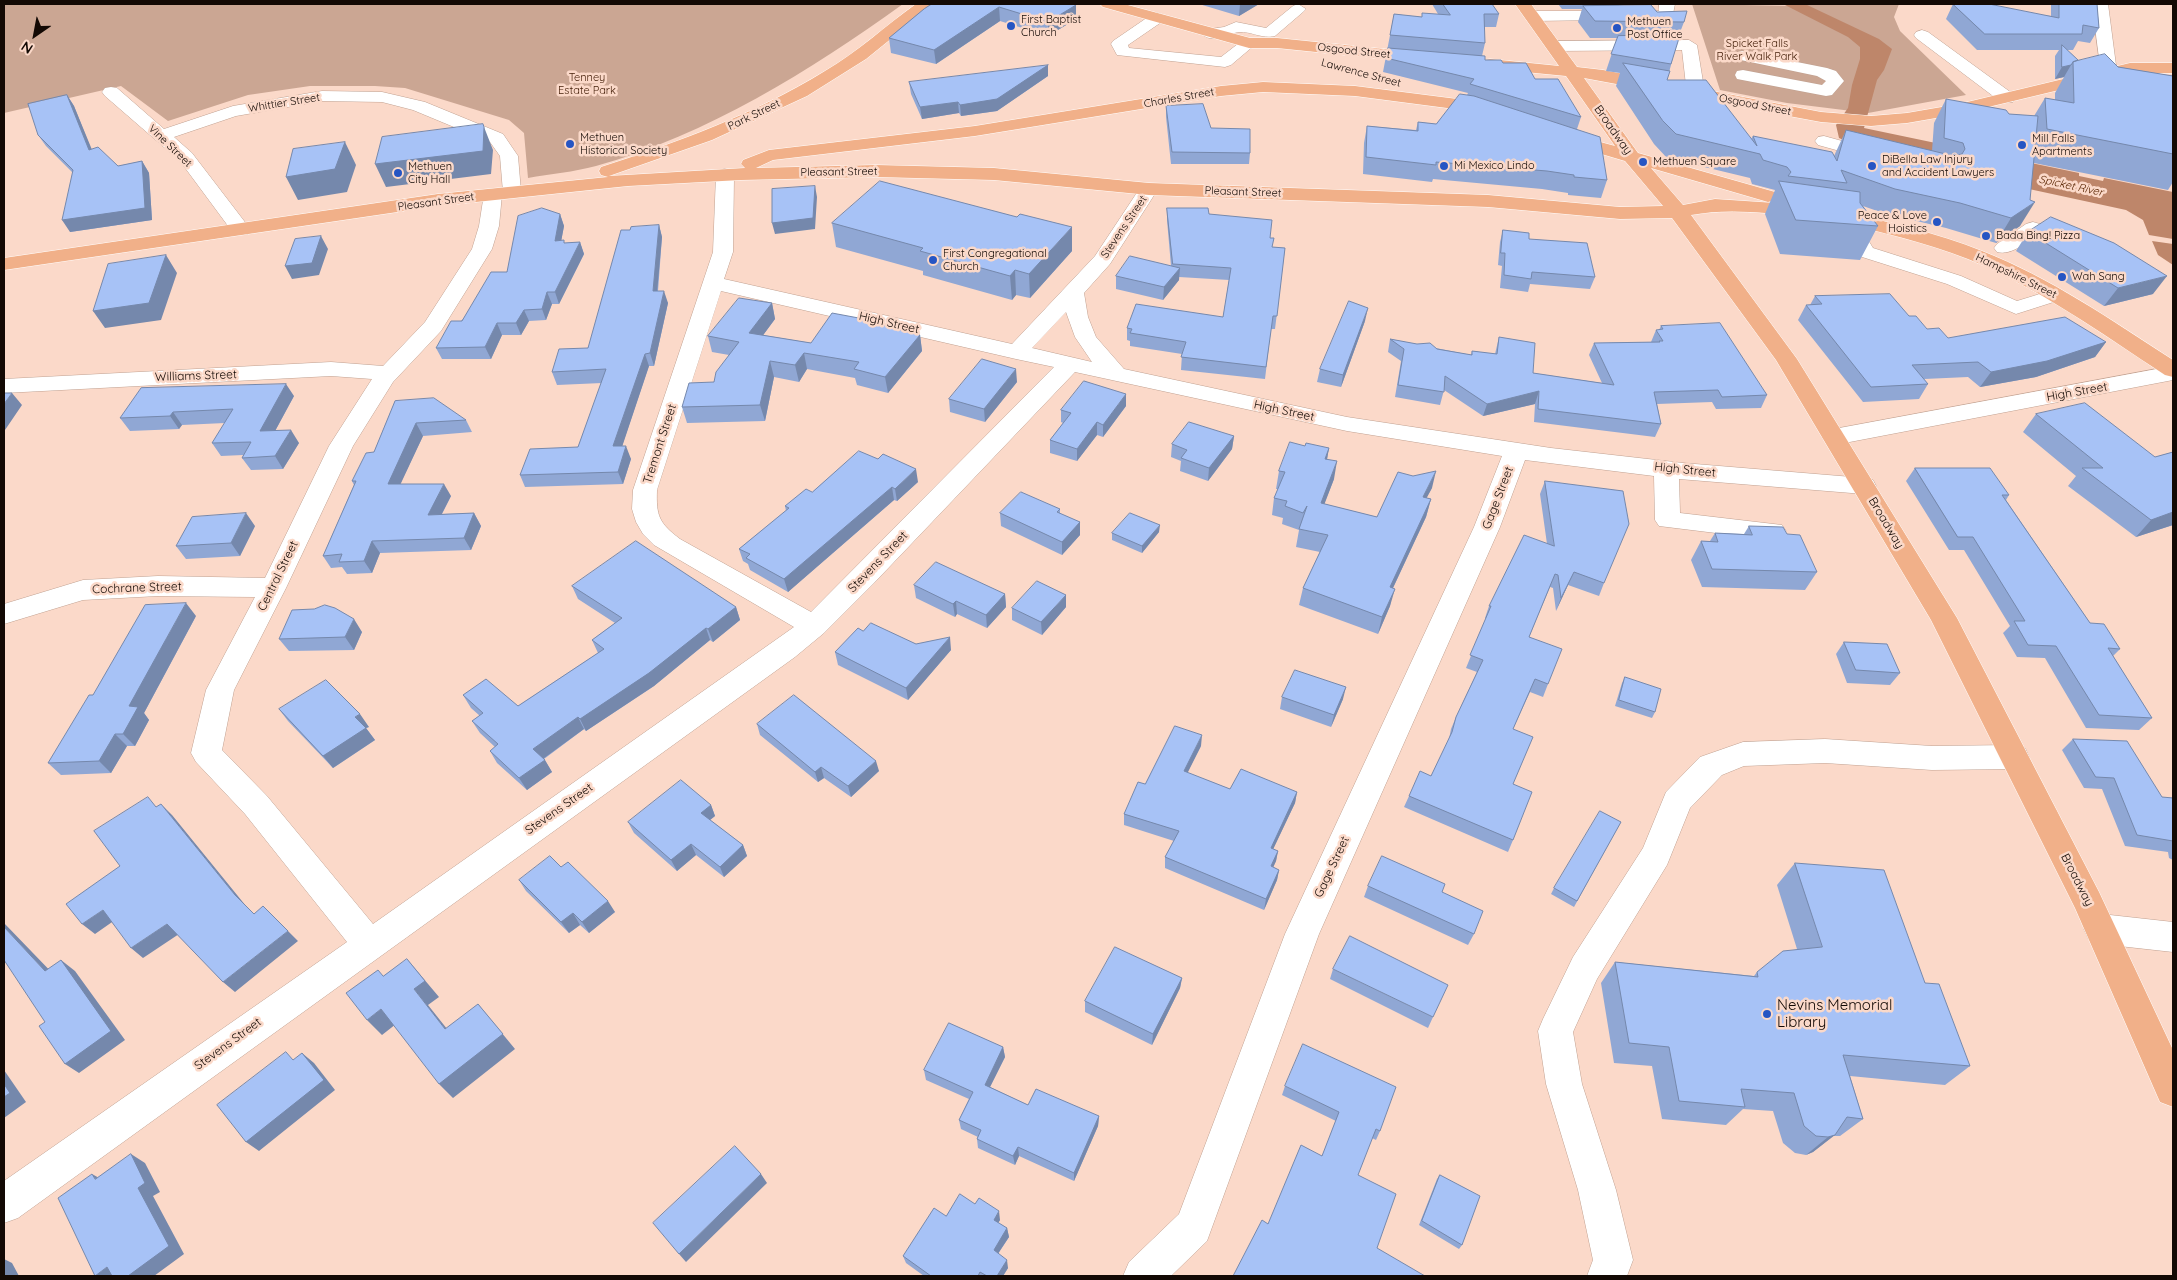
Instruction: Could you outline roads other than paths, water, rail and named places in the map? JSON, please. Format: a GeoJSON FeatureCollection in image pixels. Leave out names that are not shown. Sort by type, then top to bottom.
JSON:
{"type":"FeatureCollection","features":[{"type":"Feature","properties":{"kind":"main road","name":"Park Street"},"geometry":{"type":"LineString","coordinates":[[561,186],[650,158],[734,126],[807,89],[860,55],[926,4]]}},
{"type":"Feature","properties":{"kind":"main road"},"geometry":{"type":"LineString","coordinates":[[1108,4],[1128,6],[1157,18],[1213,33]]}},
{"type":"Feature","properties":{"kind":"main road","name":"Broadway"},"geometry":{"type":"LineString","coordinates":[[1527,10],[1632,157],[1674,206],[1786,359],[1864,486],[1943,618],[2101,930],[2173,1089]]}},
{"type":"Feature","properties":{"kind":"main road","name":"Osgood Street"},"geometry":{"type":"LineString","coordinates":[[1213,33],[1249,43],[1277,43],[1439,60]]}},
{"type":"Feature","properties":{"kind":"main road","name":"Lawrence Street"},"geometry":{"type":"LineString","coordinates":[[1249,43],[1326,64]]}},
{"type":"Feature","properties":{"kind":"main road","name":"Osgood Street"},"geometry":{"type":"LineString","coordinates":[[1477,63],[1571,70],[1821,117],[1871,121],[1907,118],[2002,104],[2130,68],[2173,68]]}},
{"type":"Feature","properties":{"kind":"main road","name":"Lawrence Street"},"geometry":{"type":"LineString","coordinates":[[1373,77],[1473,106]]}},
{"type":"Feature","properties":{"kind":"main road","name":"Charles Street"},"geometry":{"type":"LineString","coordinates":[[725,175],[769,155],[975,131],[1234,89],[1296,88],[1355,91],[1473,106],[1504,117]]}},
{"type":"Feature","properties":{"kind":"main road"},"geometry":{"type":"LineString","coordinates":[[1567,138],[1603,129],[1607,123]]}},
{"type":"Feature","properties":{"kind":"main road"},"geometry":{"type":"LineString","coordinates":[[1549,132],[1632,157]]}},
{"type":"Feature","properties":{"kind":"main road","name":"Hampshire Street"},"geometry":{"type":"LineString","coordinates":[[1632,157],[1960,250],[1993,262],[2075,305],[2173,372]]}},
{"type":"Feature","properties":{"kind":"main road","name":"Pleasant Street"},"geometry":{"type":"LineString","coordinates":[[4,264],[502,193],[561,186],[725,175],[876,171],[994,174],[1149,189],[1488,201],[1620,213],[1674,206]]}},
{"type":"Feature","properties":{"kind":"main road"},"geometry":{"type":"LineString","coordinates":[[1674,206],[1724,192],[1755,192]]}},
{"type":"Feature","properties":{"kind":"main road","name":"Hampshire Street"},"geometry":{"type":"LineString","coordinates":[[1674,206],[1738,205],[1781,208],[1848,219]]}},
{"type":"Feature","properties":{"kind":"main road"},"geometry":{"type":"LineString","coordinates":[[2144,351],[2173,359]]}},
{"type":"Feature","properties":{"kind":"street"},"geometry":{"type":"LineString","coordinates":[[1527,10],[1666,16],[1667,4]]}},
{"type":"Feature","properties":{"kind":"street"},"geometry":{"type":"LineString","coordinates":[[2100,4],[2109,73]]}},
{"type":"Feature","properties":{"kind":"street"},"geometry":{"type":"LineString","coordinates":[[1213,33],[1227,32],[1236,27],[1269,33],[1298,9]]}},
{"type":"Feature","properties":{"kind":"street"},"geometry":{"type":"LineString","coordinates":[[1157,18],[1119,44],[1123,52],[1225,62],[1249,43]]}},
{"type":"Feature","properties":{"kind":"street"},"geometry":{"type":"LineString","coordinates":[[1922,35],[2002,104]]}},
{"type":"Feature","properties":{"kind":"street"},"geometry":{"type":"LineString","coordinates":[[1553,46],[1689,45],[1696,94]]}},
{"type":"Feature","properties":{"kind":"street"},"geometry":{"type":"LineString","coordinates":[[1742,56],[1821,72],[1830,75],[1836,81],[1826,91],[1743,75]]}},
{"type":"Feature","properties":{"kind":"street","name":"Vine Street"},"geometry":{"type":"LineString","coordinates":[[111,92],[186,158],[241,230]]}},
{"type":"Feature","properties":{"kind":"street","name":"Whittier Street"},"geometry":{"type":"LineString","coordinates":[[161,136],[233,111],[322,96],[382,96],[419,106],[497,138],[509,156],[502,193]]}},
{"type":"Feature","properties":{"kind":"street"},"geometry":{"type":"LineString","coordinates":[[1824,141],[1890,160]]}},
{"type":"Feature","properties":{"kind":"street","name":"Tremont Street"},"geometry":{"type":"LineString","coordinates":[[725,175],[723,252],[645,490],[645,520],[653,532],[671,545],[814,626]]}},
{"type":"Feature","properties":{"kind":"street","name":"Stevens Street"},"geometry":{"type":"LineString","coordinates":[[1016,352],[1102,260],[1149,189]]}},
{"type":"Feature","properties":{"kind":"street","name":"Central Street"},"geometry":{"type":"LineString","coordinates":[[369,944],[256,805],[206,754],[220,690],[273,588],[341,446],[388,373],[432,326],[482,249],[502,193]]}},
{"type":"Feature","properties":{"kind":"street"},"geometry":{"type":"LineString","coordinates":[[1848,219],[1855,235],[1866,252],[1954,280],[2016,308],[2056,295]]}},
{"type":"Feature","properties":{"kind":"street"},"geometry":{"type":"LineString","coordinates":[[2004,248],[2033,228]]}},
{"type":"Feature","properties":{"kind":"street","name":"High Street"},"geometry":{"type":"LineString","coordinates":[[714,283],[778,292],[1016,352],[1347,424],[1516,450],[1666,469],[1864,486]]}},
{"type":"Feature","properties":{"kind":"street"},"geometry":{"type":"LineString","coordinates":[[1073,291],[1076,318],[1086,341],[1116,374]]}},
{"type":"Feature","properties":{"kind":"street"},"geometry":{"type":"LineString","coordinates":[[1023,312],[1049,316],[1062,362]]}},
{"type":"Feature","properties":{"kind":"street","name":"Stevens Street"},"geometry":{"type":"LineString","coordinates":[[4,1204],[785,650],[814,626],[1062,362]]}},
{"type":"Feature","properties":{"kind":"street","name":"Williams Street"},"geometry":{"type":"LineString","coordinates":[[4,386],[331,369],[388,373]]}},
{"type":"Feature","properties":{"kind":"street","name":"High Street"},"geometry":{"type":"LineString","coordinates":[[1834,437],[2173,372]]}},
{"type":"Feature","properties":{"kind":"street","name":"Gage Street"},"geometry":{"type":"LineString","coordinates":[[1143,1276],[1193,1227],[1302,934],[1460,588],[1516,450]]}},
{"type":"Feature","properties":{"kind":"street"},"geometry":{"type":"LineString","coordinates":[[1666,469],[1668,520],[1773,531]]}},
{"type":"Feature","properties":{"kind":"street","name":"Cochrane Street"},"geometry":{"type":"LineString","coordinates":[[4,614],[83,590],[158,586],[273,588]]}},
{"type":"Feature","properties":{"kind":"street"},"geometry":{"type":"LineString","coordinates":[[1607,1276],[1613,1260],[1597,1190],[1564,1084],[1555,1032],[1585,968],[1656,855],[1677,801],[1711,766],[1743,754],[1825,752],[1932,758],[2014,757]]}},
{"type":"Feature","properties":{"kind":"street"},"geometry":{"type":"LineString","coordinates":[[2101,930],[2173,937]]}},
{"type":"Feature","properties":{"kind":"water","name":"Spicket River"},"geometry":{"type":"Polygon","coordinates":[[[1783,4],[1805,4],[1879,39],[1892,49],[1884,70],[1877,80],[1864,128],[2079,173],[2079,176],[2103,181],[2104,178],[2173,192],[2173,239],[2149,235],[2143,220],[2126,210],[2006,184],[1857,146],[1839,138],[1836,125],[1848,108],[1852,85],[1860,59],[1860,47],[1848,37],[1783,4]]]}},
{"type":"Feature","properties":{"kind":"water"},"geometry":{"type":"Polygon","coordinates":[[[2152,241],[2173,244],[2173,265],[2158,255],[2152,241]]]}},
{"type":"Feature","properties":{"kind":"place","name":"First Baptist Church"},"geometry":{"type":"Point","coordinates":[1011,26]}},
{"type":"Feature","properties":{"kind":"place","name":"Methuen Post Office"},"geometry":{"type":"Point","coordinates":[1617,28]}},
{"type":"Feature","properties":{"kind":"place","name":"Methuen Historical Society"},"geometry":{"type":"Point","coordinates":[570,144]}},
{"type":"Feature","properties":{"kind":"place","name":"Mill Falls Apartments"},"geometry":{"type":"Point","coordinates":[2022,145]}},
{"type":"Feature","properties":{"kind":"place","name":"Methuen Square"},"geometry":{"type":"Point","coordinates":[1643,162]}},
{"type":"Feature","properties":{"kind":"place","name":"Mi Mexico Lindo"},"geometry":{"type":"Point","coordinates":[1444,166]}},
{"type":"Feature","properties":{"kind":"place","name":"DiBella Law Injury and Accident Lawyers"},"geometry":{"type":"Point","coordinates":[1872,166]}},
{"type":"Feature","properties":{"kind":"place","name":"Methuen City Hall"},"geometry":{"type":"Point","coordinates":[398,173]}},
{"type":"Feature","properties":{"kind":"place","name":"Peace & Love Hoistics"},"geometry":{"type":"Point","coordinates":[1937,222]}},
{"type":"Feature","properties":{"kind":"place","name":"Bada Bing! Pizza"},"geometry":{"type":"Point","coordinates":[1986,236]}},
{"type":"Feature","properties":{"kind":"place","name":"First Congregational Church"},"geometry":{"type":"Point","coordinates":[933,260]}},
{"type":"Feature","properties":{"kind":"place","name":"Wah Sang"},"geometry":{"type":"Point","coordinates":[2062,277]}},
{"type":"Feature","properties":{"kind":"place","name":"Nevins Memorial Library"},"geometry":{"type":"Point","coordinates":[1767,1014]}},
{"type":"Feature","properties":{"kind":"park label","name":"Spicket Falls River Walk Park"},"geometry":{"type":"Point","coordinates":[1757,50]}},
{"type":"Feature","properties":{"kind":"park label","name":"Tenney Estate Park"},"geometry":{"type":"Point","coordinates":[587,84]}}]}
